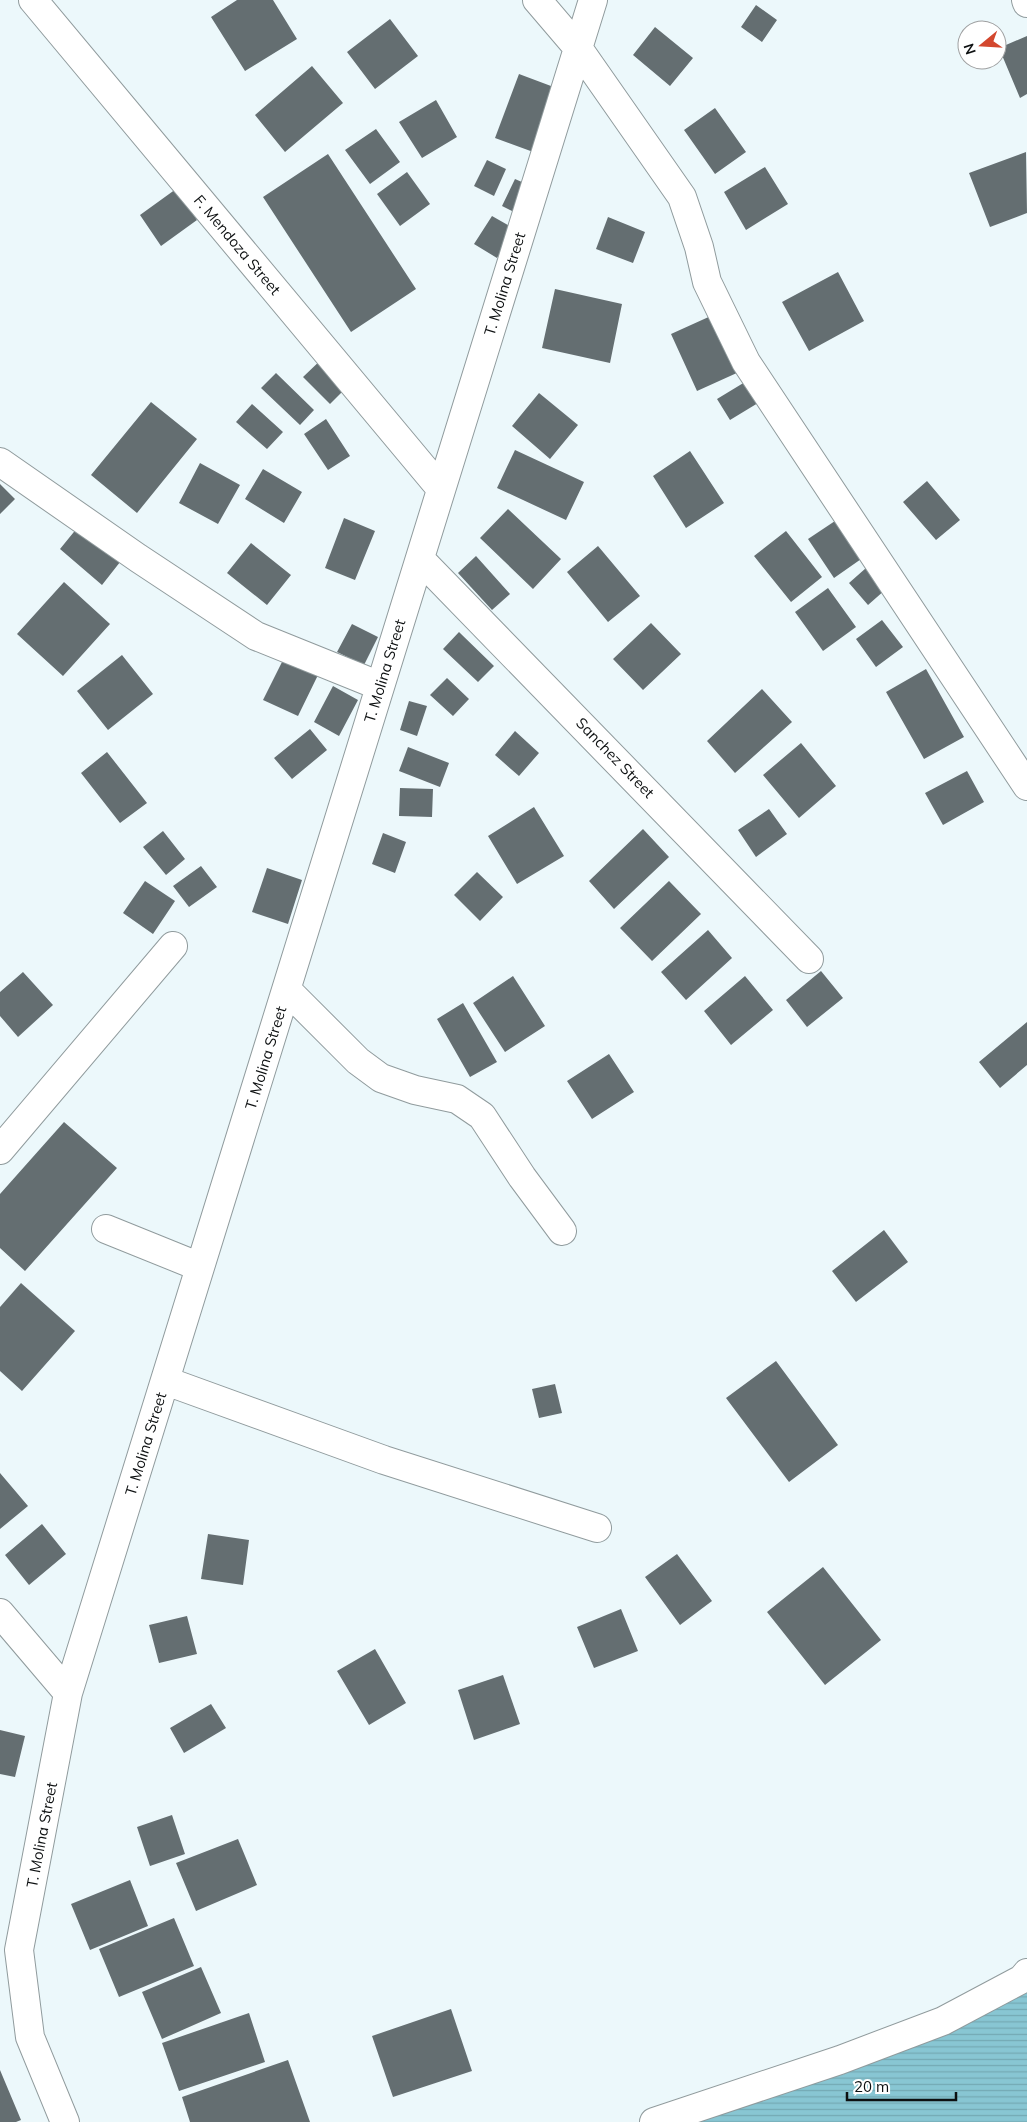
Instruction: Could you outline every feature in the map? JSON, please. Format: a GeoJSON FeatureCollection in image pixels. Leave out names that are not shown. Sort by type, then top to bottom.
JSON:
{"type":"FeatureCollection","features":[{"type":"Feature","properties":{"kind":"street","name":"F. Mendoza Street"},"geometry":{"type":"LineString","coordinates":[[33,0],[441,489]]}},
{"type":"Feature","properties":{"kind":"street"},"geometry":{"type":"LineString","coordinates":[[537,0],[578,48],[682,197],[699,247],[707,282],[746,362],[1027,786]]}},
{"type":"Feature","properties":{"kind":"street","name":"T. Molina Street"},"geometry":{"type":"LineString","coordinates":[[66,2122],[30,2036],[19,1950],[68,1693],[593,0]]}},
{"type":"Feature","properties":{"kind":"street"},"geometry":{"type":"LineString","coordinates":[[0,462],[138,558],[256,636],[380,686]]}},
{"type":"Feature","properties":{"kind":"street","name":"Sanchez Street"},"geometry":{"type":"LineString","coordinates":[[420,559],[809,959]]}},
{"type":"Feature","properties":{"kind":"street"},"geometry":{"type":"LineString","coordinates":[[0,1150],[173,946]]}},
{"type":"Feature","properties":{"kind":"street"},"geometry":{"type":"LineString","coordinates":[[287,990],[358,1061],[381,1078],[415,1090],[457,1100],[482,1116],[522,1178],[562,1231]]}},
{"type":"Feature","properties":{"kind":"street"},"geometry":{"type":"LineString","coordinates":[[106,1229],[200,1267]]}},
{"type":"Feature","properties":{"kind":"street"},"geometry":{"type":"LineString","coordinates":[[166,1380],[384,1460],[597,1528]]}},
{"type":"Feature","properties":{"kind":"street"},"geometry":{"type":"LineString","coordinates":[[0,1613],[68,1693]]}},
{"type":"Feature","properties":{"kind":"street"},"geometry":{"type":"LineString","coordinates":[[654,2122],[840,2060],[943,2021],[1022,1979],[1027,1974]]}},
{"type":"Feature","properties":{"kind":"water"},"geometry":{"type":"Polygon","coordinates":[[[1027,1965],[1027,2122],[688,2122],[844,2074],[894,2039],[1027,1965]]]}},
{"type":"Feature","properties":{"kind":"building"},"geometry":{"type":"Polygon","coordinates":[[[237,0],[273,0],[297,39],[245,71],[211,17],[237,0]]]}},
{"type":"Feature","properties":{"kind":"building"},"geometry":{"type":"Polygon","coordinates":[[[756,5],[777,20],[762,42],[741,27],[756,5]]]}},
{"type":"Feature","properties":{"kind":"building"},"geometry":{"type":"Polygon","coordinates":[[[390,19],[418,56],[375,89],[347,52],[390,19]]]}},
{"type":"Feature","properties":{"kind":"building"},"geometry":{"type":"Polygon","coordinates":[[[655,27],[693,58],[670,86],[633,55],[655,27]]]}},
{"type":"Feature","properties":{"kind":"building"},"geometry":{"type":"Polygon","coordinates":[[[1027,36],[1027,94],[1020,98],[1007,67],[1007,45],[1027,36]]]}},
{"type":"Feature","properties":{"kind":"building"},"geometry":{"type":"Polygon","coordinates":[[[312,66],[343,103],[285,152],[255,115],[312,66]]]}},
{"type":"Feature","properties":{"kind":"building"},"geometry":{"type":"Polygon","coordinates":[[[519,74],[559,89],[536,153],[495,138],[519,74]]]}},
{"type":"Feature","properties":{"kind":"building"},"geometry":{"type":"Polygon","coordinates":[[[436,100],[457,137],[422,158],[399,122],[436,100]]]}},
{"type":"Feature","properties":{"kind":"building"},"geometry":{"type":"Polygon","coordinates":[[[715,108],[746,152],[715,174],[684,130],[715,108]]]}},
{"type":"Feature","properties":{"kind":"building"},"geometry":{"type":"Polygon","coordinates":[[[376,129],[400,162],[370,184],[345,150],[376,129]]]}},
{"type":"Feature","properties":{"kind":"building"},"geometry":{"type":"Polygon","coordinates":[[[1026,152],[1027,213],[990,227],[969,173],[1026,152]]]}},
{"type":"Feature","properties":{"kind":"building"},"geometry":{"type":"Polygon","coordinates":[[[328,154],[416,289],[351,332],[263,197],[328,154]]]}},
{"type":"Feature","properties":{"kind":"building"},"geometry":{"type":"Polygon","coordinates":[[[487,160],[506,169],[494,196],[474,186],[487,160]]]}},
{"type":"Feature","properties":{"kind":"building"},"geometry":{"type":"Polygon","coordinates":[[[765,167],[788,204],[746,230],[724,192],[765,167]]]}},
{"type":"Feature","properties":{"kind":"building"},"geometry":{"type":"Polygon","coordinates":[[[407,172],[430,204],[400,226],[377,194],[407,172]]]}},
{"type":"Feature","properties":{"kind":"building"},"geometry":{"type":"Polygon","coordinates":[[[515,179],[531,186],[518,214],[502,206],[515,179]]]}},
{"type":"Feature","properties":{"kind":"building"},"geometry":{"type":"Polygon","coordinates":[[[176,189],[197,220],[161,246],[140,215],[176,189]]]}},
{"type":"Feature","properties":{"kind":"building"},"geometry":{"type":"Polygon","coordinates":[[[492,216],[515,229],[497,258],[474,244],[492,216]]]}},
{"type":"Feature","properties":{"kind":"building"},"geometry":{"type":"Polygon","coordinates":[[[608,217],[645,232],[633,263],[596,249],[608,217]]]}},
{"type":"Feature","properties":{"kind":"building"},"geometry":{"type":"Polygon","coordinates":[[[838,272],[864,321],[809,351],[782,302],[838,272]]]}},
{"type":"Feature","properties":{"kind":"building"},"geometry":{"type":"Polygon","coordinates":[[[555,289],[622,304],[610,363],[542,348],[555,289]]]}},
{"type":"Feature","properties":{"kind":"building"},"geometry":{"type":"Polygon","coordinates":[[[713,315],[739,372],[697,391],[671,334],[713,315]]]}},
{"type":"Feature","properties":{"kind":"building"},"geometry":{"type":"Polygon","coordinates":[[[325,356],[352,382],[330,404],[303,377],[325,356]]]}},
{"type":"Feature","properties":{"kind":"building"},"geometry":{"type":"Polygon","coordinates":[[[276,373],[314,410],[300,425],[261,388],[276,373]]]}},
{"type":"Feature","properties":{"kind":"building"},"geometry":{"type":"Polygon","coordinates":[[[745,382],[758,403],[730,420],[717,399],[745,382]]]}},
{"type":"Feature","properties":{"kind":"building"},"geometry":{"type":"Polygon","coordinates":[[[539,393],[578,425],[550,459],[512,426],[539,393]]]}},
{"type":"Feature","properties":{"kind":"building"},"geometry":{"type":"Polygon","coordinates":[[[151,402],[197,439],[137,513],[91,475],[151,402]]]}},
{"type":"Feature","properties":{"kind":"building"},"geometry":{"type":"Polygon","coordinates":[[[252,404],[283,432],[267,449],[236,422],[252,404]]]}},
{"type":"Feature","properties":{"kind":"building"},"geometry":{"type":"Polygon","coordinates":[[[326,419],[350,456],[328,470],[304,434],[326,419]]]}},
{"type":"Feature","properties":{"kind":"building"},"geometry":{"type":"Polygon","coordinates":[[[515,450],[584,482],[566,520],[497,488],[515,450]]]}},
{"type":"Feature","properties":{"kind":"building"},"geometry":{"type":"Polygon","coordinates":[[[690,451],[724,503],[686,528],[653,476],[690,451]]]}},
{"type":"Feature","properties":{"kind":"building"},"geometry":{"type":"Polygon","coordinates":[[[200,463],[240,485],[218,524],[179,503],[200,463]]]}},
{"type":"Feature","properties":{"kind":"building"},"geometry":{"type":"Polygon","coordinates":[[[263,469],[302,492],[284,523],[245,499],[263,469]]]}},
{"type":"Feature","properties":{"kind":"building"},"geometry":{"type":"Polygon","coordinates":[[[927,481],[960,520],[936,540],[903,502],[927,481]]]}},
{"type":"Feature","properties":{"kind":"building"},"geometry":{"type":"Polygon","coordinates":[[[0,484],[15,499],[0,514],[0,484]]]}},
{"type":"Feature","properties":{"kind":"building"},"geometry":{"type":"Polygon","coordinates":[[[508,509],[561,559],[533,589],[480,538],[508,509]]]}},
{"type":"Feature","properties":{"kind":"building"},"geometry":{"type":"Polygon","coordinates":[[[344,518],[375,531],[355,580],[325,568],[344,518]]]}},
{"type":"Feature","properties":{"kind":"building"},"geometry":{"type":"Polygon","coordinates":[[[838,519],[864,557],[834,578],[808,539],[838,519]]]}},
{"type":"Feature","properties":{"kind":"building"},"geometry":{"type":"Polygon","coordinates":[[[82,522],[124,557],[102,585],[60,549],[82,522]]]}},
{"type":"Feature","properties":{"kind":"building"},"geometry":{"type":"Polygon","coordinates":[[[786,531],[822,577],[791,602],[754,556],[786,531]]]}},
{"type":"Feature","properties":{"kind":"building"},"geometry":{"type":"Polygon","coordinates":[[[251,543],[291,575],[267,605],[227,573],[251,543]]]}},
{"type":"Feature","properties":{"kind":"building"},"geometry":{"type":"Polygon","coordinates":[[[598,546],[640,596],[608,622],[567,572],[598,546]]]}},
{"type":"Feature","properties":{"kind":"building"},"geometry":{"type":"Polygon","coordinates":[[[476,556],[510,594],[492,610],[458,573],[476,556]]]}},
{"type":"Feature","properties":{"kind":"building"},"geometry":{"type":"Polygon","coordinates":[[[866,568],[885,590],[868,605],[849,583],[866,568]]]}},
{"type":"Feature","properties":{"kind":"building"},"geometry":{"type":"Polygon","coordinates":[[[64,582],[110,624],[63,676],[17,634],[64,582]]]}},
{"type":"Feature","properties":{"kind":"building"},"geometry":{"type":"Polygon","coordinates":[[[828,588],[856,627],[823,651],[795,612],[828,588]]]}},
{"type":"Feature","properties":{"kind":"building"},"geometry":{"type":"Polygon","coordinates":[[[882,620],[903,647],[876,667],[856,639],[882,620]]]}},
{"type":"Feature","properties":{"kind":"building"},"geometry":{"type":"Polygon","coordinates":[[[651,623],[681,654],[643,690],[613,659],[651,623]]]}},
{"type":"Feature","properties":{"kind":"building"},"geometry":{"type":"Polygon","coordinates":[[[352,624],[378,637],[364,665],[337,652],[352,624]]]}},
{"type":"Feature","properties":{"kind":"building"},"geometry":{"type":"Polygon","coordinates":[[[459,632],[494,666],[478,682],[443,649],[459,632]]]}},
{"type":"Feature","properties":{"kind":"building"},"geometry":{"type":"Polygon","coordinates":[[[122,655],[153,694],[108,730],[77,691],[122,655]]]}},
{"type":"Feature","properties":{"kind":"building"},"geometry":{"type":"Polygon","coordinates":[[[284,658],[318,675],[298,716],[263,700],[284,658]]]}},
{"type":"Feature","properties":{"kind":"building"},"geometry":{"type":"Polygon","coordinates":[[[926,669],[964,737],[924,759],[886,692],[926,669]]]}},
{"type":"Feature","properties":{"kind":"building"},"geometry":{"type":"Polygon","coordinates":[[[447,678],[469,699],[453,716],[430,695],[447,678]]]}},
{"type":"Feature","properties":{"kind":"building"},"geometry":{"type":"Polygon","coordinates":[[[333,686],[358,700],[339,736],[314,722],[333,686]]]}},
{"type":"Feature","properties":{"kind":"building"},"geometry":{"type":"Polygon","coordinates":[[[762,689],[792,722],[735,773],[707,741],[762,689]]]}},
{"type":"Feature","properties":{"kind":"building"},"geometry":{"type":"Polygon","coordinates":[[[409,701],[427,706],[417,736],[400,730],[409,701]]]}},
{"type":"Feature","properties":{"kind":"building"},"geometry":{"type":"Polygon","coordinates":[[[310,729],[327,750],[292,779],[274,758],[310,729]]]}},
{"type":"Feature","properties":{"kind":"building"},"geometry":{"type":"Polygon","coordinates":[[[515,731],[539,753],[519,776],[495,755],[515,731]]]}},
{"type":"Feature","properties":{"kind":"building"},"geometry":{"type":"Polygon","coordinates":[[[801,743],[836,786],[799,818],[763,775],[801,743]]]}},
{"type":"Feature","properties":{"kind":"building"},"geometry":{"type":"Polygon","coordinates":[[[408,747],[449,763],[440,787],[399,771],[408,747]]]}},
{"type":"Feature","properties":{"kind":"building"},"geometry":{"type":"Polygon","coordinates":[[[107,752],[147,803],[120,823],[81,773],[107,752]]]}},
{"type":"Feature","properties":{"kind":"building"},"geometry":{"type":"Polygon","coordinates":[[[967,771],[984,802],[943,825],[925,793],[967,771]]]}},
{"type":"Feature","properties":{"kind":"building"},"geometry":{"type":"Polygon","coordinates":[[[400,788],[433,789],[432,817],[399,816],[400,788]]]}},
{"type":"Feature","properties":{"kind":"building"},"geometry":{"type":"Polygon","coordinates":[[[534,807],[564,856],[517,884],[488,836],[534,807]]]}},
{"type":"Feature","properties":{"kind":"building"},"geometry":{"type":"Polygon","coordinates":[[[769,809],[787,834],[756,857],[738,830],[769,809]]]}},
{"type":"Feature","properties":{"kind":"building"},"geometry":{"type":"Polygon","coordinates":[[[643,829],[669,857],[614,909],[589,881],[643,829]]]}},
{"type":"Feature","properties":{"kind":"building"},"geometry":{"type":"Polygon","coordinates":[[[163,831],[185,859],[166,875],[143,847],[163,831]]]}},
{"type":"Feature","properties":{"kind":"building"},"geometry":{"type":"Polygon","coordinates":[[[383,833],[406,842],[395,873],[372,864],[383,833]]]}},
{"type":"Feature","properties":{"kind":"building"},"geometry":{"type":"Polygon","coordinates":[[[201,866],[217,887],[189,907],[173,886],[201,866]]]}},
{"type":"Feature","properties":{"kind":"building"},"geometry":{"type":"Polygon","coordinates":[[[267,868],[302,880],[288,924],[252,912],[267,868]]]}},
{"type":"Feature","properties":{"kind":"building"},"geometry":{"type":"Polygon","coordinates":[[[477,872],[503,897],[480,921],[454,895],[477,872]]]}},
{"type":"Feature","properties":{"kind":"building"},"geometry":{"type":"Polygon","coordinates":[[[145,881],[175,901],[153,934],[123,913],[145,881]]]}},
{"type":"Feature","properties":{"kind":"building"},"geometry":{"type":"Polygon","coordinates":[[[669,881],[701,914],[652,961],[620,928],[669,881]]]}},
{"type":"Feature","properties":{"kind":"building"},"geometry":{"type":"Polygon","coordinates":[[[708,930],[732,958],[686,1000],[661,972],[708,930]]]}},
{"type":"Feature","properties":{"kind":"building"},"geometry":{"type":"Polygon","coordinates":[[[821,971],[843,998],[807,1027],[786,1000],[821,971]]]}},
{"type":"Feature","properties":{"kind":"building"},"geometry":{"type":"Polygon","coordinates":[[[23,972],[53,1005],[18,1037],[0,1016],[0,992],[23,972]]]}},
{"type":"Feature","properties":{"kind":"building"},"geometry":{"type":"Polygon","coordinates":[[[513,976],[545,1026],[505,1052],[473,1003],[513,976]]]}},
{"type":"Feature","properties":{"kind":"building"},"geometry":{"type":"Polygon","coordinates":[[[745,976],[773,1010],[731,1045],[704,1011],[745,976]]]}},
{"type":"Feature","properties":{"kind":"building"},"geometry":{"type":"Polygon","coordinates":[[[463,1003],[497,1062],[470,1077],[437,1019],[463,1003]]]}},
{"type":"Feature","properties":{"kind":"building"},"geometry":{"type":"Polygon","coordinates":[[[1027,1022],[1027,1065],[1000,1088],[979,1062],[1027,1022]]]}},
{"type":"Feature","properties":{"kind":"building"},"geometry":{"type":"Polygon","coordinates":[[[609,1054],[634,1092],[592,1119],[567,1081],[609,1054]]]}},
{"type":"Feature","properties":{"kind":"building"},"geometry":{"type":"Polygon","coordinates":[[[64,1122],[117,1168],[25,1271],[0,1248],[0,1194],[64,1122]]]}},
{"type":"Feature","properties":{"kind":"building"},"geometry":{"type":"Polygon","coordinates":[[[884,1230],[908,1262],[856,1302],[832,1271],[884,1230]]]}},
{"type":"Feature","properties":{"kind":"building"},"geometry":{"type":"Polygon","coordinates":[[[21,1283],[75,1331],[22,1391],[0,1371],[0,1307],[21,1283]]]}},
{"type":"Feature","properties":{"kind":"building"},"geometry":{"type":"Polygon","coordinates":[[[776,1361],[838,1445],[789,1482],[726,1398],[776,1361]]]}},
{"type":"Feature","properties":{"kind":"building"},"geometry":{"type":"Polygon","coordinates":[[[555,1384],[562,1413],[539,1418],[532,1389],[555,1384]]]}},
{"type":"Feature","properties":{"kind":"building"},"geometry":{"type":"Polygon","coordinates":[[[0,1473],[28,1506],[0,1529],[0,1473]]]}},
{"type":"Feature","properties":{"kind":"building"},"geometry":{"type":"Polygon","coordinates":[[[42,1524],[66,1554],[29,1585],[5,1555],[42,1524]]]}},
{"type":"Feature","properties":{"kind":"building"},"geometry":{"type":"Polygon","coordinates":[[[208,1534],[249,1540],[243,1585],[201,1579],[208,1534]]]}},
{"type":"Feature","properties":{"kind":"building"},"geometry":{"type":"Polygon","coordinates":[[[677,1554],[712,1601],[680,1625],[645,1577],[677,1554]]]}},
{"type":"Feature","properties":{"kind":"building"},"geometry":{"type":"Polygon","coordinates":[[[823,1567],[881,1640],[825,1685],[767,1612],[823,1567]]]}},
{"type":"Feature","properties":{"kind":"building"},"geometry":{"type":"Polygon","coordinates":[[[621,1609],[638,1651],[594,1668],[577,1627],[621,1609]]]}},
{"type":"Feature","properties":{"kind":"building"},"geometry":{"type":"Polygon","coordinates":[[[187,1616],[197,1654],[159,1663],[149,1625],[187,1616]]]}},
{"type":"Feature","properties":{"kind":"building"},"geometry":{"type":"Polygon","coordinates":[[[375,1649],[406,1703],[369,1725],[337,1671],[375,1649]]]}},
{"type":"Feature","properties":{"kind":"building"},"geometry":{"type":"Polygon","coordinates":[[[503,1675],[520,1724],[474,1740],[458,1690],[503,1675]]]}},
{"type":"Feature","properties":{"kind":"building"},"geometry":{"type":"Polygon","coordinates":[[[211,1704],[226,1728],[184,1753],[170,1728],[211,1704]]]}},
{"type":"Feature","properties":{"kind":"building"},"geometry":{"type":"Polygon","coordinates":[[[0,1730],[25,1736],[15,1777],[0,1774],[0,1730]]]}},
{"type":"Feature","properties":{"kind":"building"},"geometry":{"type":"Polygon","coordinates":[[[172,1815],[185,1854],[150,1866],[137,1827],[172,1815]]]}},
{"type":"Feature","properties":{"kind":"building"},"geometry":{"type":"Polygon","coordinates":[[[238,1839],[257,1885],[196,1911],[176,1863],[238,1839]]]}},
{"type":"Feature","properties":{"kind":"building"},"geometry":{"type":"Polygon","coordinates":[[[130,1880],[148,1926],[90,1950],[71,1904],[130,1880]]]}},
{"type":"Feature","properties":{"kind":"building"},"geometry":{"type":"Polygon","coordinates":[[[174,1918],[194,1966],[119,1997],[99,1949],[174,1918]]]}},
{"type":"Feature","properties":{"kind":"building"},"geometry":{"type":"Polygon","coordinates":[[[201,1967],[221,2013],[162,2039],[142,1992],[201,1967]]]}},
{"type":"Feature","properties":{"kind":"building"},"geometry":{"type":"Polygon","coordinates":[[[451,2009],[472,2071],[393,2097],[372,2036],[451,2009]]]}},
{"type":"Feature","properties":{"kind":"building"},"geometry":{"type":"Polygon","coordinates":[[[249,2013],[265,2062],[179,2091],[162,2043],[249,2013]]]}},
{"type":"Feature","properties":{"kind":"building"},"geometry":{"type":"Polygon","coordinates":[[[288,2060],[310,2122],[190,2122],[182,2097],[288,2060]]]}},
{"type":"Feature","properties":{"kind":"building"},"geometry":{"type":"Polygon","coordinates":[[[0,2070],[21,2120],[16,2122],[0,2122],[0,2070]]]}}]}
